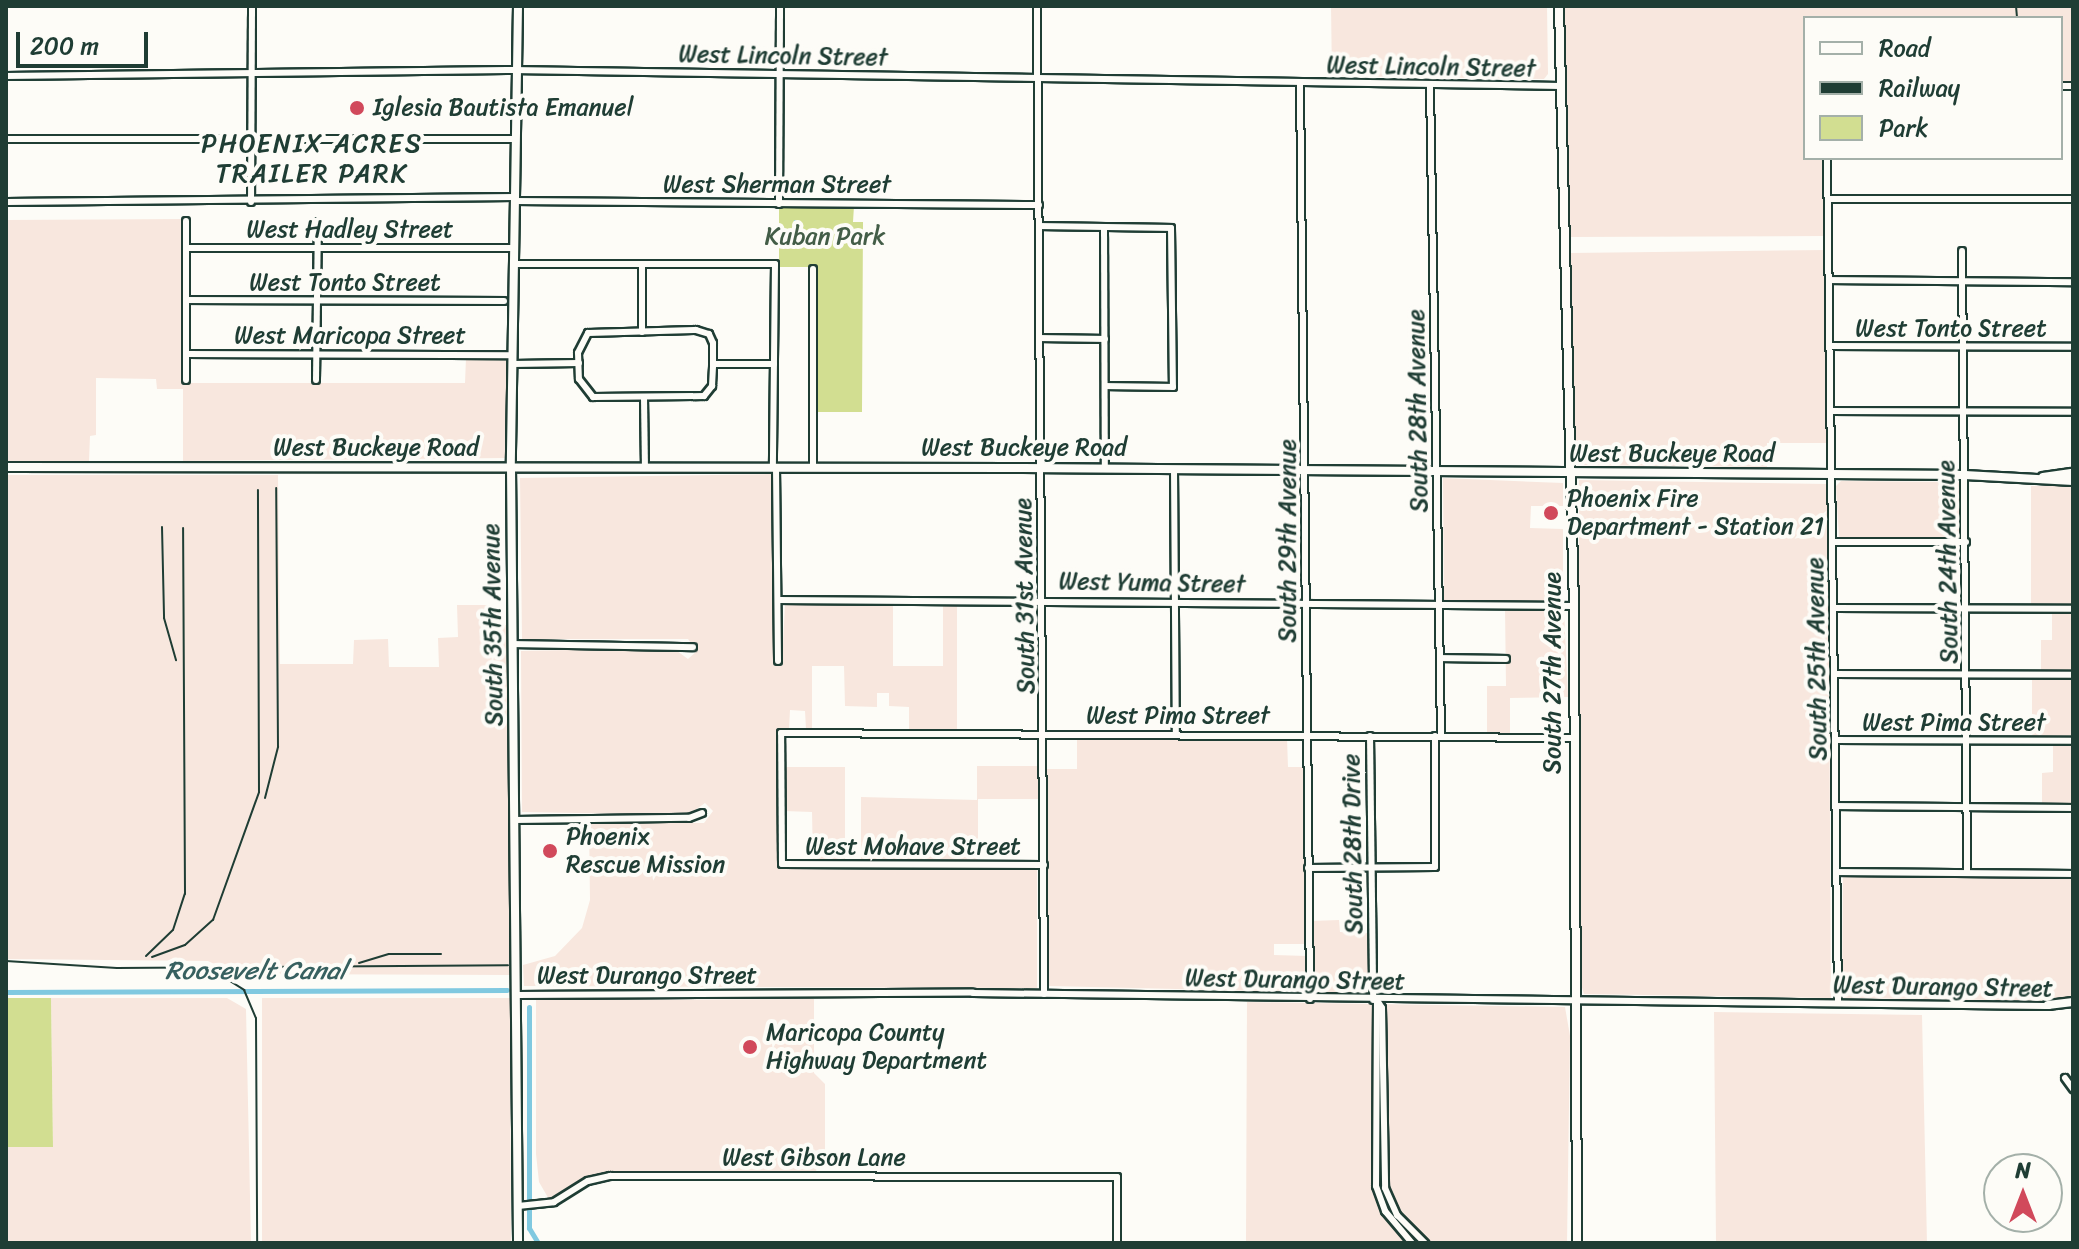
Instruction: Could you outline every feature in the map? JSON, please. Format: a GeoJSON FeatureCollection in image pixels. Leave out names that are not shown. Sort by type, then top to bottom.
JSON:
{"type":"FeatureCollection","features":[{"type":"Feature","properties":{"kind":"main road","name":"South 35th Avenue"},"geometry":{"type":"LineString","coordinates":[[518,6],[511,468],[517,995],[526,1206],[518,1243]]}},
{"type":"Feature","properties":{"kind":"main road","name":"South 27th Avenue"},"geometry":{"type":"LineString","coordinates":[[1559,6],[1574,606],[1577,1243]]}},
{"type":"Feature","properties":{"kind":"main road","name":"West Buckeye Road"},"geometry":{"type":"LineString","coordinates":[[6,467],[1042,468],[1965,475],[2073,481]]}},
{"type":"Feature","properties":{"kind":"main road","name":"West Buckeye Road"},"geometry":{"type":"LineString","coordinates":[[2041,478],[2073,473]]}},
{"type":"Feature","properties":{"kind":"main road"},"geometry":{"type":"LineString","coordinates":[[2048,1005],[2073,1005]]}},
{"type":"Feature","properties":{"kind":"street"},"geometry":{"type":"LineString","coordinates":[[251,202],[252,6]]}},
{"type":"Feature","properties":{"kind":"street"},"geometry":{"type":"LineString","coordinates":[[779,204],[780,6]]}},
{"type":"Feature","properties":{"kind":"street","name":"South 31st Avenue"},"geometry":{"type":"LineString","coordinates":[[1037,6],[1041,226],[1044,994]]}},
{"type":"Feature","properties":{"kind":"street","name":"West Lincoln Street"},"geometry":{"type":"LineString","coordinates":[[6,76],[516,72],[1560,86]]}},
{"type":"Feature","properties":{"kind":"street","name":"South 29th Avenue"},"geometry":{"type":"LineString","coordinates":[[1300,83],[1310,999]]}},
{"type":"Feature","properties":{"kind":"street","name":"South 28th Avenue"},"geometry":{"type":"LineString","coordinates":[[1371,868],[1435,867],[1440,658],[1430,85]]}},
{"type":"Feature","properties":{"kind":"street"},"geometry":{"type":"LineString","coordinates":[[6,139],[516,139]]}},
{"type":"Feature","properties":{"kind":"street","name":"South 25th Avenue"},"geometry":{"type":"LineString","coordinates":[[1827,160],[1838,1003]]}},
{"type":"Feature","properties":{"kind":"street","name":"West Sherman Street"},"geometry":{"type":"LineString","coordinates":[[6,202],[515,199],[1039,205]]}},
{"type":"Feature","properties":{"kind":"street"},"geometry":{"type":"LineString","coordinates":[[1828,199],[2073,199]]}},
{"type":"Feature","properties":{"kind":"street"},"geometry":{"type":"LineString","coordinates":[[186,221],[186,380]]}},
{"type":"Feature","properties":{"kind":"street"},"geometry":{"type":"LineString","coordinates":[[316,380],[318,222]]}},
{"type":"Feature","properties":{"kind":"street"},"geometry":{"type":"LineString","coordinates":[[1041,226],[1171,228],[1173,387],[1105,386]]}},
{"type":"Feature","properties":{"kind":"street"},"geometry":{"type":"LineString","coordinates":[[1104,227],[1105,469]]}},
{"type":"Feature","properties":{"kind":"street","name":"West Hadley Street"},"geometry":{"type":"LineString","coordinates":[[186,248],[515,248]]}},
{"type":"Feature","properties":{"kind":"street","name":"South 24th Avenue"},"geometry":{"type":"LineString","coordinates":[[1962,251],[1967,873]]}},
{"type":"Feature","properties":{"kind":"street"},"geometry":{"type":"LineString","coordinates":[[514,264],[775,264],[778,661]]}},
{"type":"Feature","properties":{"kind":"street"},"geometry":{"type":"LineString","coordinates":[[642,265],[642,332]]}},
{"type":"Feature","properties":{"kind":"street"},"geometry":{"type":"LineString","coordinates":[[813,269],[813,468]]}},
{"type":"Feature","properties":{"kind":"street"},"geometry":{"type":"LineString","coordinates":[[1829,280],[2073,282]]}},
{"type":"Feature","properties":{"kind":"street","name":"West Tonto Street"},"geometry":{"type":"LineString","coordinates":[[187,300],[504,301]]}},
{"type":"Feature","properties":{"kind":"street"},"geometry":{"type":"LineString","coordinates":[[642,332],[709,334],[712,386],[704,396],[593,397],[585,393],[579,363],[580,341],[588,333],[642,332]]}},
{"type":"Feature","properties":{"kind":"street"},"geometry":{"type":"LineString","coordinates":[[1041,338],[1105,339]]}},
{"type":"Feature","properties":{"kind":"street","name":"West Tonto Street"},"geometry":{"type":"LineString","coordinates":[[1830,346],[2073,347]]}},
{"type":"Feature","properties":{"kind":"street","name":"West Maricopa Street"},"geometry":{"type":"LineString","coordinates":[[186,354],[316,354],[579,363]]}},
{"type":"Feature","properties":{"kind":"street"},"geometry":{"type":"LineString","coordinates":[[713,364],[774,364]]}},
{"type":"Feature","properties":{"kind":"street"},"geometry":{"type":"LineString","coordinates":[[644,398],[645,467]]}},
{"type":"Feature","properties":{"kind":"street"},"geometry":{"type":"LineString","coordinates":[[1831,411],[2073,412]]}},
{"type":"Feature","properties":{"kind":"street"},"geometry":{"type":"LineString","coordinates":[[1174,469],[1176,734]]}},
{"type":"Feature","properties":{"kind":"street"},"geometry":{"type":"LineString","coordinates":[[1834,542],[1966,542]]}},
{"type":"Feature","properties":{"kind":"street","name":"West Yuma Street"},"geometry":{"type":"LineString","coordinates":[[778,600],[1042,599],[1574,606]]}},
{"type":"Feature","properties":{"kind":"street"},"geometry":{"type":"LineString","coordinates":[[1835,608],[2073,609]]}},
{"type":"Feature","properties":{"kind":"street"},"geometry":{"type":"LineString","coordinates":[[514,644],[693,647]]}},
{"type":"Feature","properties":{"kind":"street"},"geometry":{"type":"LineString","coordinates":[[1440,658],[1506,659]]}},
{"type":"Feature","properties":{"kind":"street"},"geometry":{"type":"LineString","coordinates":[[1835,674],[2073,675]]}},
{"type":"Feature","properties":{"kind":"street","name":"West Pima Street"},"geometry":{"type":"LineString","coordinates":[[782,864],[781,733],[1042,732],[1574,738]]}},
{"type":"Feature","properties":{"kind":"street","name":"South 28th Drive"},"geometry":{"type":"LineString","coordinates":[[1370,736],[1375,1000]]}},
{"type":"Feature","properties":{"kind":"street","name":"West Pima Street"},"geometry":{"type":"LineString","coordinates":[[1836,740],[2073,741]]}},
{"type":"Feature","properties":{"kind":"street"},"geometry":{"type":"LineString","coordinates":[[1836,806],[2073,808]]}},
{"type":"Feature","properties":{"kind":"street"},"geometry":{"type":"LineString","coordinates":[[515,820],[689,818],[702,813]]}},
{"type":"Feature","properties":{"kind":"street","name":"West Mohave Street"},"geometry":{"type":"LineString","coordinates":[[782,864],[1044,865]]}},
{"type":"Feature","properties":{"kind":"street"},"geometry":{"type":"LineString","coordinates":[[1308,868],[1371,868]]}},
{"type":"Feature","properties":{"kind":"street"},"geometry":{"type":"LineString","coordinates":[[1837,872],[2073,874]]}},
{"type":"Feature","properties":{"kind":"street","name":"West Durango Street"},"geometry":{"type":"LineString","coordinates":[[517,995],[1044,994],[2048,1005]]}},
{"type":"Feature","properties":{"kind":"street"},"geometry":{"type":"LineString","coordinates":[[1375,1000],[1382,1008],[1385,1187],[1397,1215],[1424,1243]]}},
{"type":"Feature","properties":{"kind":"street"},"geometry":{"type":"LineString","coordinates":[[1375,1000],[1376,1186],[1385,1211],[1412,1243]]}},
{"type":"Feature","properties":{"kind":"street"},"geometry":{"type":"LineString","coordinates":[[2065,1078],[2073,1089]]}},
{"type":"Feature","properties":{"kind":"street","name":"West Gibson Lane"},"geometry":{"type":"LineString","coordinates":[[526,1206],[610,1176],[1117,1177],[1117,1243]]}},
{"type":"Feature","properties":{"kind":"shaded area"},"geometry":{"type":"Polygon","coordinates":[[[1331,6],[1547,6],[1548,74],[1544,79],[1332,76],[1331,6]]]}},
{"type":"Feature","properties":{"kind":"shaded area"},"geometry":{"type":"Polygon","coordinates":[[[1564,6],[2073,6],[2073,81],[2063,81],[2063,16],[1803,16],[1803,160],[1824,160],[1825,236],[1569,237],[1564,6]]]}},
{"type":"Feature","properties":{"kind":"shaded area"},"geometry":{"type":"Polygon","coordinates":[[[185,219],[184,383],[465,383],[466,358],[507,359],[506,458],[183,461],[183,389],[157,389],[156,379],[96,378],[96,435],[90,436],[89,461],[6,461],[6,220],[185,219]]]}},
{"type":"Feature","properties":{"kind":"shaded area"},"geometry":{"type":"Polygon","coordinates":[[[1826,250],[1828,443],[1767,443],[1767,467],[1576,465],[1570,253],[1826,250]]]}},
{"type":"Feature","properties":{"kind":"shaded area"},"geometry":{"type":"Polygon","coordinates":[[[772,474],[774,666],[782,666],[785,603],[893,603],[893,666],[943,666],[943,603],[957,603],[957,730],[909,729],[909,707],[889,706],[889,693],[877,693],[877,707],[845,706],[844,666],[812,666],[812,729],[806,729],[805,711],[790,710],[789,729],[778,730],[779,867],[1037,869],[1037,988],[524,986],[523,965],[555,956],[582,928],[590,900],[589,823],[704,823],[713,811],[705,803],[688,815],[522,812],[521,651],[673,648],[688,659],[697,651],[688,639],[522,639],[520,478],[772,474]]]}},
{"type":"Feature","properties":{"kind":"shaded area"},"geometry":{"type":"Polygon","coordinates":[[[6,475],[278,475],[280,664],[353,664],[354,640],[388,639],[389,667],[439,667],[438,638],[458,637],[457,605],[488,605],[488,625],[507,625],[510,975],[235,974],[208,961],[6,959],[6,475]]]}},
{"type":"Feature","properties":{"kind":"shaded area"},"geometry":{"type":"Polygon","coordinates":[[[1443,478],[1563,483],[1563,506],[1531,506],[1530,528],[1563,529],[1563,602],[1444,601],[1443,478]]]}},
{"type":"Feature","properties":{"kind":"shaded area"},"geometry":{"type":"Polygon","coordinates":[[[1579,480],[1828,484],[1831,998],[1584,994],[1579,978],[1579,480]]]}},
{"type":"Feature","properties":{"kind":"shaded area"},"geometry":{"type":"Polygon","coordinates":[[[1841,481],[1959,482],[1961,538],[1839,538],[1836,486],[1841,481]]]}},
{"type":"Feature","properties":{"kind":"shaded area"},"geometry":{"type":"Polygon","coordinates":[[[2031,486],[2073,486],[2073,804],[2042,805],[2042,773],[2053,772],[2053,739],[2032,738],[2032,672],[2041,672],[2041,640],[2052,640],[2052,613],[2031,612],[2031,486]]]}},
{"type":"Feature","properties":{"kind":"shaded area"},"geometry":{"type":"Polygon","coordinates":[[[1505,609],[1564,610],[1568,697],[1510,698],[1510,734],[1487,734],[1487,686],[1506,686],[1505,609]]]}},
{"type":"Feature","properties":{"kind":"shaded area"},"geometry":{"type":"Polygon","coordinates":[[[1077,736],[1287,738],[1288,767],[1306,767],[1307,944],[1274,944],[1274,955],[1307,956],[1305,992],[1049,986],[1044,769],[1077,769],[1077,736]]]}},
{"type":"Feature","properties":{"kind":"shaded area"},"geometry":{"type":"Polygon","coordinates":[[[977,766],[1039,766],[1039,799],[978,799],[978,862],[861,862],[861,797],[977,800],[977,766]]]}},
{"type":"Feature","properties":{"kind":"shaded area"},"geometry":{"type":"Polygon","coordinates":[[[784,767],[845,767],[845,862],[813,861],[812,812],[784,811],[784,767]]]}},
{"type":"Feature","properties":{"kind":"shaded area"},"geometry":{"type":"Polygon","coordinates":[[[1843,876],[2073,877],[2073,1001],[1842,998],[1843,876]]]}},
{"type":"Feature","properties":{"kind":"shaded area"},"geometry":{"type":"Polygon","coordinates":[[[1339,920],[1340,932],[1369,933],[1367,995],[1313,993],[1311,921],[1339,920]]]}},
{"type":"Feature","properties":{"kind":"shaded area"},"geometry":{"type":"Polygon","coordinates":[[[51,998],[227,998],[246,1009],[251,1243],[6,1243],[6,1147],[53,1147],[51,998]]]}},
{"type":"Feature","properties":{"kind":"shaded area"},"geometry":{"type":"Polygon","coordinates":[[[262,998],[510,998],[511,1243],[262,1243],[262,998]]]}},
{"type":"Feature","properties":{"kind":"shaded area"},"geometry":{"type":"Polygon","coordinates":[[[814,999],[814,1073],[825,1084],[825,1162],[817,1162],[816,1174],[596,1175],[550,1201],[539,1182],[536,1154],[536,1000],[814,999]]]}},
{"type":"Feature","properties":{"kind":"shaded area"},"geometry":{"type":"Polygon","coordinates":[[[1247,1002],[1565,1007],[1570,1036],[1567,1243],[1246,1243],[1247,1002]]]}},
{"type":"Feature","properties":{"kind":"shaded area"},"geometry":{"type":"Polygon","coordinates":[[[1714,1012],[1922,1015],[1927,1243],[1716,1243],[1714,1012]]]}},
{"type":"Feature","properties":{"kind":"green space","name":"Kuban Park"},"geometry":{"type":"Polygon","coordinates":[[[779,206],[854,206],[853,222],[863,222],[862,412],[816,412],[817,267],[779,267],[779,206]]]}},
{"type":"Feature","properties":{"kind":"green space"},"geometry":{"type":"Polygon","coordinates":[[[6,998],[51,998],[53,1147],[6,1147],[6,998]]]}},
{"type":"Feature","properties":{"kind":"waterway"},"geometry":{"type":"LineString","coordinates":[[794,227],[795,221]]}},
{"type":"Feature","properties":{"kind":"waterway","name":"Roosevelt Canal"},"geometry":{"type":"LineString","coordinates":[[6,992],[507,990]]}},
{"type":"Feature","properties":{"kind":"waterway","name":"Roosevelt Canal"},"geometry":{"type":"LineString","coordinates":[[529,1007],[529,1228],[538,1243]]}},
{"type":"Feature","properties":{"kind":"railway"},"geometry":{"type":"LineString","coordinates":[[2016,6],[2017,16]]}},
{"type":"Feature","properties":{"kind":"railway"},"geometry":{"type":"LineString","coordinates":[[265,798],[278,747],[276,488]]}},
{"type":"Feature","properties":{"kind":"railway"},"geometry":{"type":"LineString","coordinates":[[152,957],[185,945],[213,920],[259,792],[258,490]]}},
{"type":"Feature","properties":{"kind":"railway"},"geometry":{"type":"LineString","coordinates":[[162,527],[164,618],[176,660]]}},
{"type":"Feature","properties":{"kind":"railway"},"geometry":{"type":"LineString","coordinates":[[146,956],[173,930],[185,894],[183,528]]}},
{"type":"Feature","properties":{"kind":"railway"},"geometry":{"type":"LineString","coordinates":[[359,963],[389,954],[441,954]]}},
{"type":"Feature","properties":{"kind":"railway"},"geometry":{"type":"LineString","coordinates":[[6,961],[117,968],[508,965]]}},
{"type":"Feature","properties":{"kind":"railway"},"geometry":{"type":"LineString","coordinates":[[214,971],[244,990],[256,1018],[257,1243]]}},
{"type":"Feature","properties":{"kind":"place","name":"Iglesia Bautista Emanuel"},"geometry":{"type":"Point","coordinates":[357,108]}},
{"type":"Feature","properties":{"kind":"place","name":"Phoenix Fire Department - Station 21"},"geometry":{"type":"Point","coordinates":[1551,513]}},
{"type":"Feature","properties":{"kind":"place","name":"Phoenix Rescue Mission"},"geometry":{"type":"Point","coordinates":[550,851]}},
{"type":"Feature","properties":{"kind":"place","name":"Maricopa County Highway Department"},"geometry":{"type":"Point","coordinates":[750,1047]}},
{"type":"Feature","properties":{"kind":"district","name":"PHOENIX ACRES TRAILER PARK"},"geometry":{"type":"Point","coordinates":[312,159]}}]}
